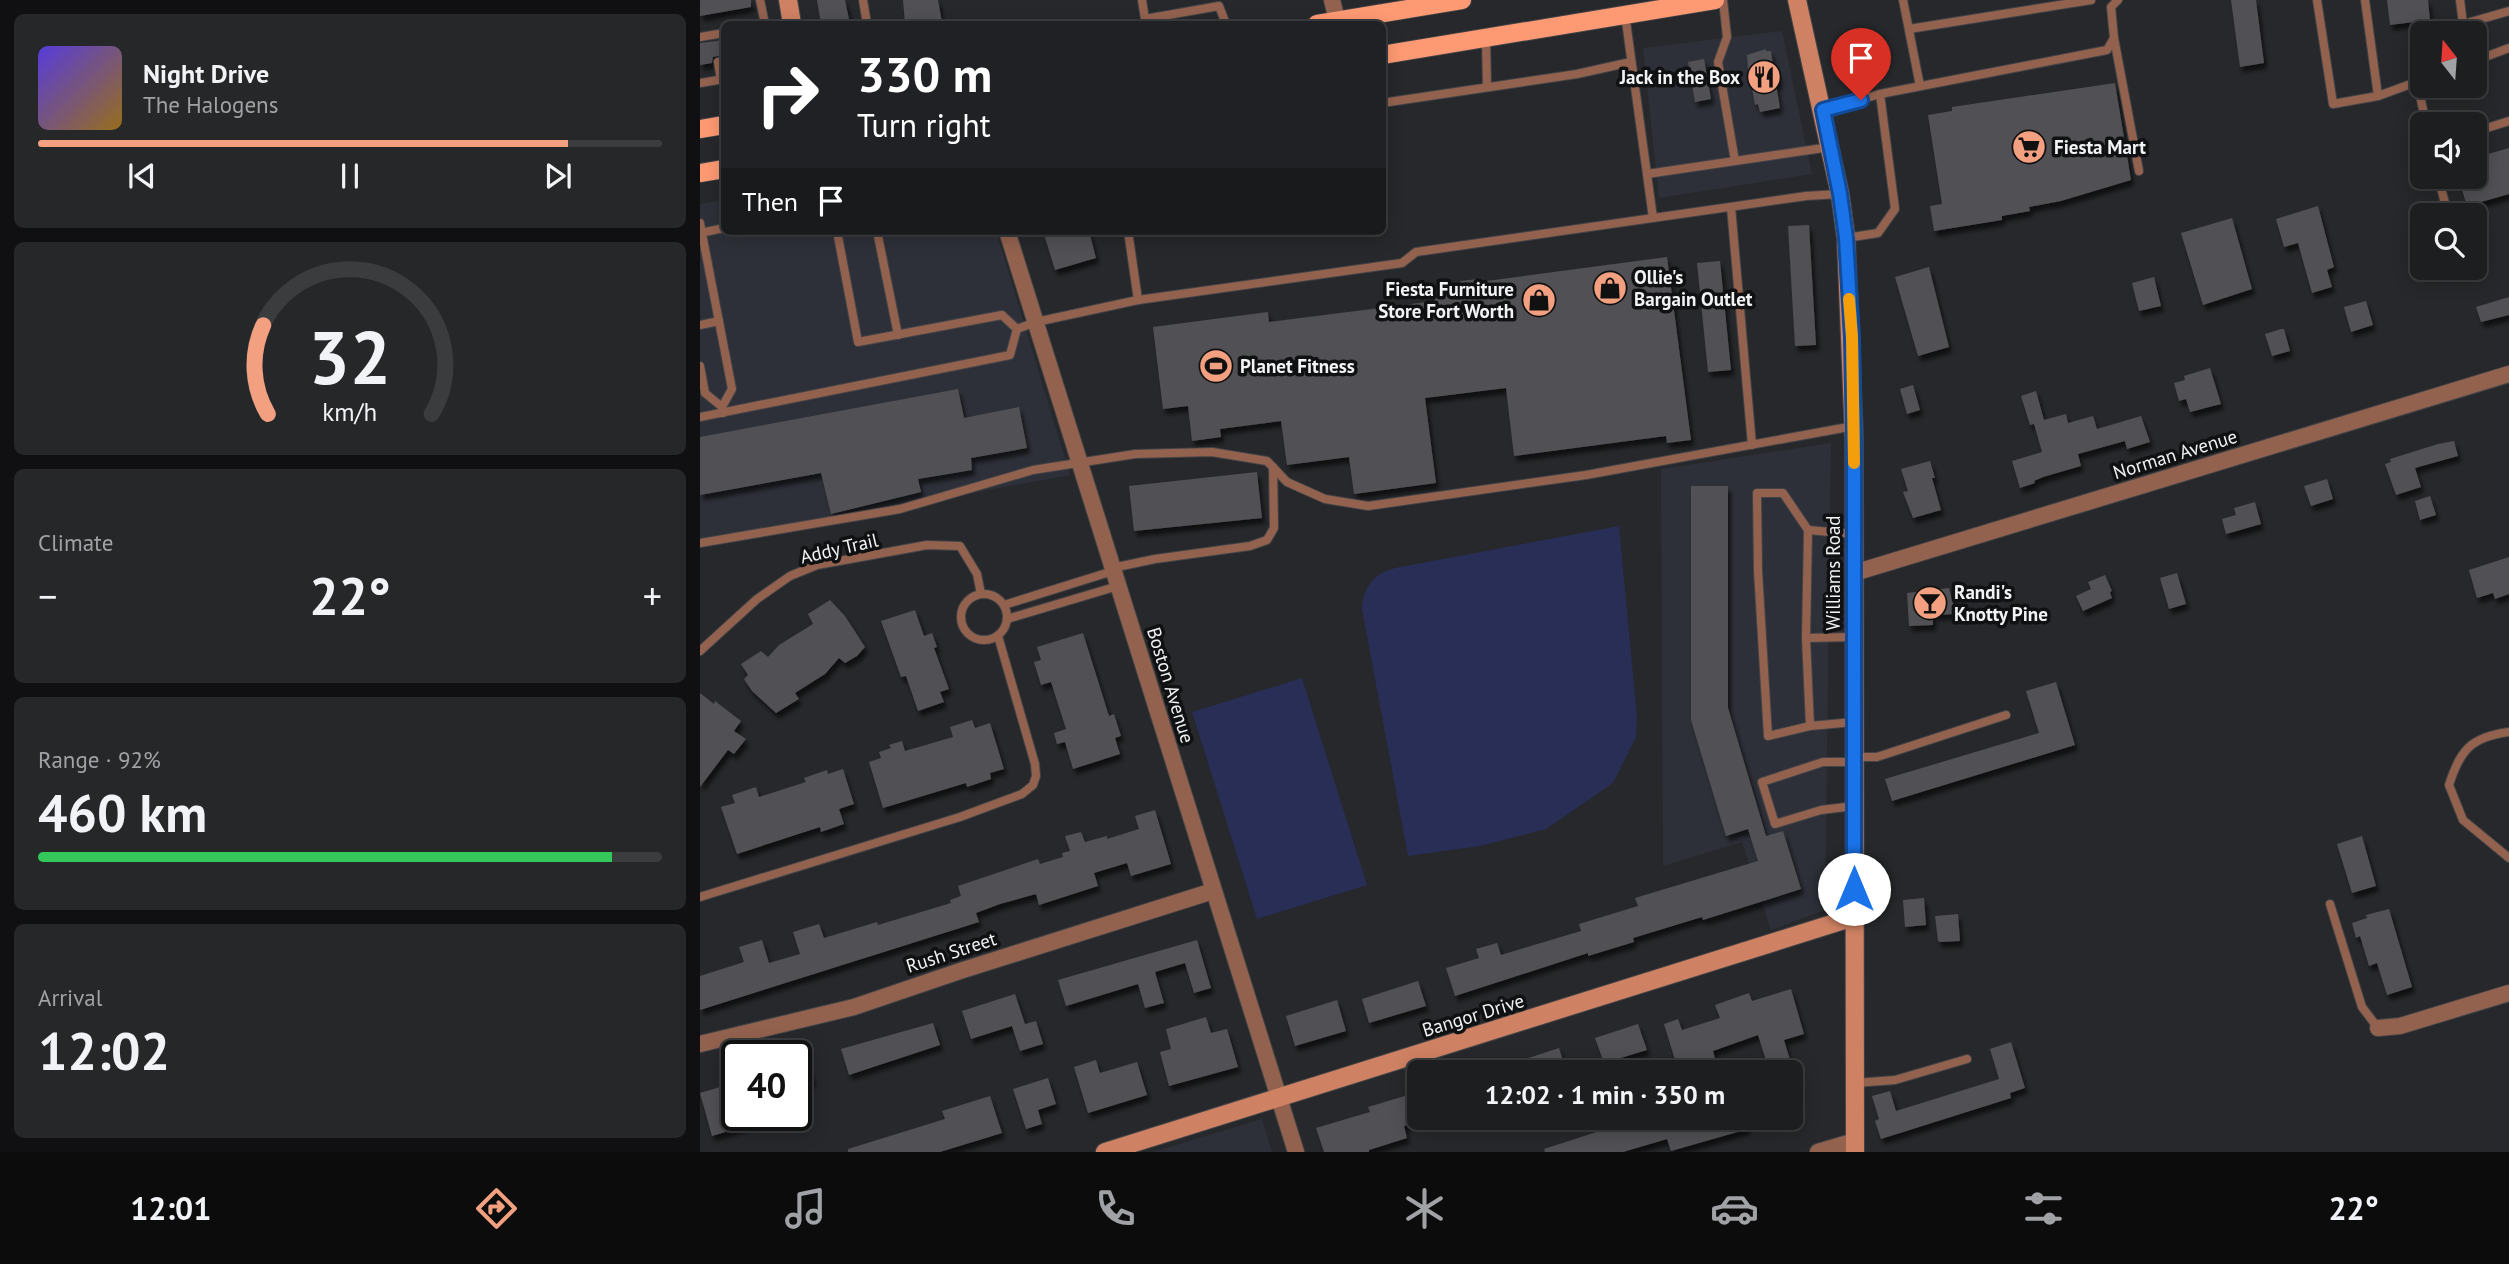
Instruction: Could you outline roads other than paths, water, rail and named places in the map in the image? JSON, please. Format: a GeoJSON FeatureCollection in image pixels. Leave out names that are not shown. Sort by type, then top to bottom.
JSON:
{"type":"FeatureCollection","features":[{"type":"Feature","properties":{"kind":"main road"},"geometry":{"type":"LineString","coordinates":[[1346,21],[1406,5],[1462,0]]}},
{"type":"Feature","properties":{"kind":"main road"},"geometry":{"type":"LineString","coordinates":[[1386,54],[1715,0]]}},
{"type":"Feature","properties":{"kind":"main road"},"geometry":{"type":"LineString","coordinates":[[700,129],[721,126]]}},
{"type":"Feature","properties":{"kind":"main road"},"geometry":{"type":"LineString","coordinates":[[700,173],[721,170]]}},
{"type":"Feature","properties":{"kind":"street"},"geometry":{"type":"LineString","coordinates":[[788,0],[788,21]]}},
{"type":"Feature","properties":{"kind":"street"},"geometry":{"type":"LineString","coordinates":[[1332,0],[1337,21]]}},
{"type":"Feature","properties":{"kind":"street","name":"Williams Road"},"geometry":{"type":"LineString","coordinates":[[1797,0],[1823,110],[1846,238],[1854,426],[1855,1146]]}},
{"type":"Feature","properties":{"kind":"street","name":"Boston Avenue"},"geometry":{"type":"LineString","coordinates":[[1008,235],[1296,1152]]}},
{"type":"Feature","properties":{"kind":"street","name":"Norman Avenue"},"geometry":{"type":"LineString","coordinates":[[1854,573],[2509,374]]}},
{"type":"Feature","properties":{"kind":"street","name":"Rush Street"},"geometry":{"type":"LineString","coordinates":[[700,1044],[854,1006],[1213,891]]}},
{"type":"Feature","properties":{"kind":"street","name":"Bangor Drive"},"geometry":{"type":"LineString","coordinates":[[1105,1152],[1854,917]]}},
{"type":"Feature","properties":{"kind":"street"},"geometry":{"type":"LineString","coordinates":[[2378,1028],[2400,1026],[2509,993]]}},
{"type":"Feature","properties":{"kind":"street"},"geometry":{"type":"LineString","coordinates":[[1818,1152],[1855,1146]]}},
{"type":"Feature","properties":{"kind":"lane"},"geometry":{"type":"LineString","coordinates":[[760,0],[764,21]]}},
{"type":"Feature","properties":{"kind":"lane"},"geometry":{"type":"LineString","coordinates":[[863,0],[866,21]]}},
{"type":"Feature","properties":{"kind":"lane"},"geometry":{"type":"LineString","coordinates":[[1142,0],[1146,21]]}},
{"type":"Feature","properties":{"kind":"lane"},"geometry":{"type":"LineString","coordinates":[[1182,0],[1184,12]]}},
{"type":"Feature","properties":{"kind":"lane"},"geometry":{"type":"LineString","coordinates":[[1723,0],[1727,37],[1718,62],[1735,161]]}},
{"type":"Feature","properties":{"kind":"lane"},"geometry":{"type":"LineString","coordinates":[[1903,0],[1920,86]]}},
{"type":"Feature","properties":{"kind":"lane"},"geometry":{"type":"LineString","coordinates":[[1909,29],[2033,4],[2091,0]]}},
{"type":"Feature","properties":{"kind":"lane"},"geometry":{"type":"LineString","coordinates":[[2118,0],[2111,7],[2114,38],[2139,171]]}},
{"type":"Feature","properties":{"kind":"lane"},"geometry":{"type":"LineString","coordinates":[[2317,0],[2333,104],[2378,96],[2410,85]]}},
{"type":"Feature","properties":{"kind":"lane"},"geometry":{"type":"LineString","coordinates":[[2365,0],[2378,96]]}},
{"type":"Feature","properties":{"kind":"lane"},"geometry":{"type":"LineString","coordinates":[[2460,0],[2463,21]]}},
{"type":"Feature","properties":{"kind":"lane"},"geometry":{"type":"LineString","coordinates":[[1150,21],[1218,3],[1225,21]]}},
{"type":"Feature","properties":{"kind":"lane"},"geometry":{"type":"LineString","coordinates":[[2474,21],[2509,11]]}},
{"type":"Feature","properties":{"kind":"lane"},"geometry":{"type":"LineString","coordinates":[[1625,14],[1653,218]]}},
{"type":"Feature","properties":{"kind":"lane"},"geometry":{"type":"LineString","coordinates":[[700,37],[715,38],[721,35]]}},
{"type":"Feature","properties":{"kind":"lane"},"geometry":{"type":"LineString","coordinates":[[1486,37],[1487,88]]}},
{"type":"Feature","properties":{"kind":"lane"},"geometry":{"type":"LineString","coordinates":[[1823,110],[1880,94],[2107,50],[2114,38]]}},
{"type":"Feature","properties":{"kind":"lane"},"geometry":{"type":"LineString","coordinates":[[2487,56],[2509,48]]}},
{"type":"Feature","properties":{"kind":"lane"},"geometry":{"type":"LineString","coordinates":[[718,62],[721,72]]}},
{"type":"Feature","properties":{"kind":"lane"},"geometry":{"type":"LineString","coordinates":[[1386,102],[1577,74],[1631,62]]}},
{"type":"Feature","properties":{"kind":"lane"},"geometry":{"type":"LineString","coordinates":[[700,83],[721,79]]}},
{"type":"Feature","properties":{"kind":"lane"},"geometry":{"type":"LineString","coordinates":[[1846,238],[1878,233],[1895,209],[1880,94]]}},
{"type":"Feature","properties":{"kind":"lane"},"geometry":{"type":"LineString","coordinates":[[2487,128],[2509,121]]}},
{"type":"Feature","properties":{"kind":"lane"},"geometry":{"type":"LineString","coordinates":[[1647,174],[1830,147]]}},
{"type":"Feature","properties":{"kind":"lane"},"geometry":{"type":"LineString","coordinates":[[2441,189],[2445,203]]}},
{"type":"Feature","properties":{"kind":"lane"},"geometry":{"type":"LineString","coordinates":[[1017,329],[1035,322],[1138,300],[1402,263],[1416,252],[1806,196],[1840,194]]}},
{"type":"Feature","properties":{"kind":"lane"},"geometry":{"type":"LineString","coordinates":[[1731,207],[1752,445]]}},
{"type":"Feature","properties":{"kind":"lane"},"geometry":{"type":"LineString","coordinates":[[721,228],[701,229],[732,389],[723,410]]}},
{"type":"Feature","properties":{"kind":"lane"},"geometry":{"type":"LineString","coordinates":[[838,235],[858,342],[1003,316],[1017,329]]}},
{"type":"Feature","properties":{"kind":"lane"},"geometry":{"type":"LineString","coordinates":[[878,235],[898,335]]}},
{"type":"Feature","properties":{"kind":"lane"},"geometry":{"type":"LineString","coordinates":[[1129,235],[1138,300]]}},
{"type":"Feature","properties":{"kind":"lane"},"geometry":{"type":"LineString","coordinates":[[700,325],[719,321]]}},
{"type":"Feature","properties":{"kind":"lane"},"geometry":{"type":"LineString","coordinates":[[700,417],[723,410],[1010,355],[1017,329]]}},
{"type":"Feature","properties":{"kind":"lane"},"geometry":{"type":"LineString","coordinates":[[700,366],[705,393],[723,410]]}},
{"type":"Feature","properties":{"kind":"lane"},"geometry":{"type":"LineString","coordinates":[[700,543],[900,509],[1033,470],[1135,454],[1212,452],[1267,461],[1287,482],[1325,499],[1368,506],[1586,475],[1854,426]]}},
{"type":"Feature","properties":{"kind":"lane"},"geometry":{"type":"LineString","coordinates":[[1007,620],[1155,559],[1250,546],[1266,540],[1274,528],[1273,467]]}},
{"type":"Feature","properties":{"kind":"lane"},"geometry":{"type":"LineString","coordinates":[[1811,726],[1806,638],[1808,530],[1783,493],[1758,493],[1759,596],[1768,736],[1811,726],[1854,722]]}},
{"type":"Feature","properties":{"kind":"lane"},"geometry":{"type":"LineString","coordinates":[[1808,530],[1854,534]]}},
{"type":"Feature","properties":{"kind":"lane","name":"Addy Trail"},"geometry":{"type":"LineString","coordinates":[[700,651],[757,599],[790,576],[817,565],[928,545],[960,546],[977,574],[981,594]]}},
{"type":"Feature","properties":{"kind":"lane"},"geometry":{"type":"LineString","coordinates":[[1003,605],[1114,575]]}},
{"type":"Feature","properties":{"kind":"lane"},"geometry":{"type":"LineString","coordinates":[[981,594],[996,597],[1003,605],[1007,620],[998,636],[991,640],[976,639],[964,630],[961,615],[963,608],[973,597],[981,594]]}},
{"type":"Feature","properties":{"kind":"lane"},"geometry":{"type":"LineString","coordinates":[[700,897],[960,817],[1022,794],[1033,785],[1036,776],[1035,764],[998,636]]}},
{"type":"Feature","properties":{"kind":"lane"},"geometry":{"type":"LineString","coordinates":[[1806,638],[1854,637]]}},
{"type":"Feature","properties":{"kind":"lane"},"geometry":{"type":"LineString","coordinates":[[1854,806],[1821,810],[1775,824],[1762,782],[1822,762],[1877,757],[2006,715]]}},
{"type":"Feature","properties":{"kind":"lane"},"geometry":{"type":"LineString","coordinates":[[2509,732],[2471,743],[2457,759],[2449,785],[2463,820],[2509,858]]}},
{"type":"Feature","properties":{"kind":"lane"},"geometry":{"type":"LineString","coordinates":[[2330,904],[2362,1007],[2378,1028]]}},
{"type":"Feature","properties":{"kind":"lane"},"geometry":{"type":"LineString","coordinates":[[1855,1083],[1895,1080],[1967,1059]]}},
{"type":"Feature","properties":{"kind":"place","name":"Jack in the Box"},"geometry":{"type":"Point","coordinates":[1764,77]}},
{"type":"Feature","properties":{"kind":"place","name":"Fiesta Mart"},"geometry":{"type":"Point","coordinates":[2029,147]}},
{"type":"Feature","properties":{"kind":"place","name":"Ollie's Bargain Outlet"},"geometry":{"type":"Point","coordinates":[1610,288]}},
{"type":"Feature","properties":{"kind":"place","name":"Fiesta Furniture Store Fort Worth"},"geometry":{"type":"Point","coordinates":[1539,300]}},
{"type":"Feature","properties":{"kind":"place","name":"Planet Fitness"},"geometry":{"type":"Point","coordinates":[1216,366]}},
{"type":"Feature","properties":{"kind":"place","name":"Randi's Knotty Pine"},"geometry":{"type":"Point","coordinates":[1930,603]}}]}
